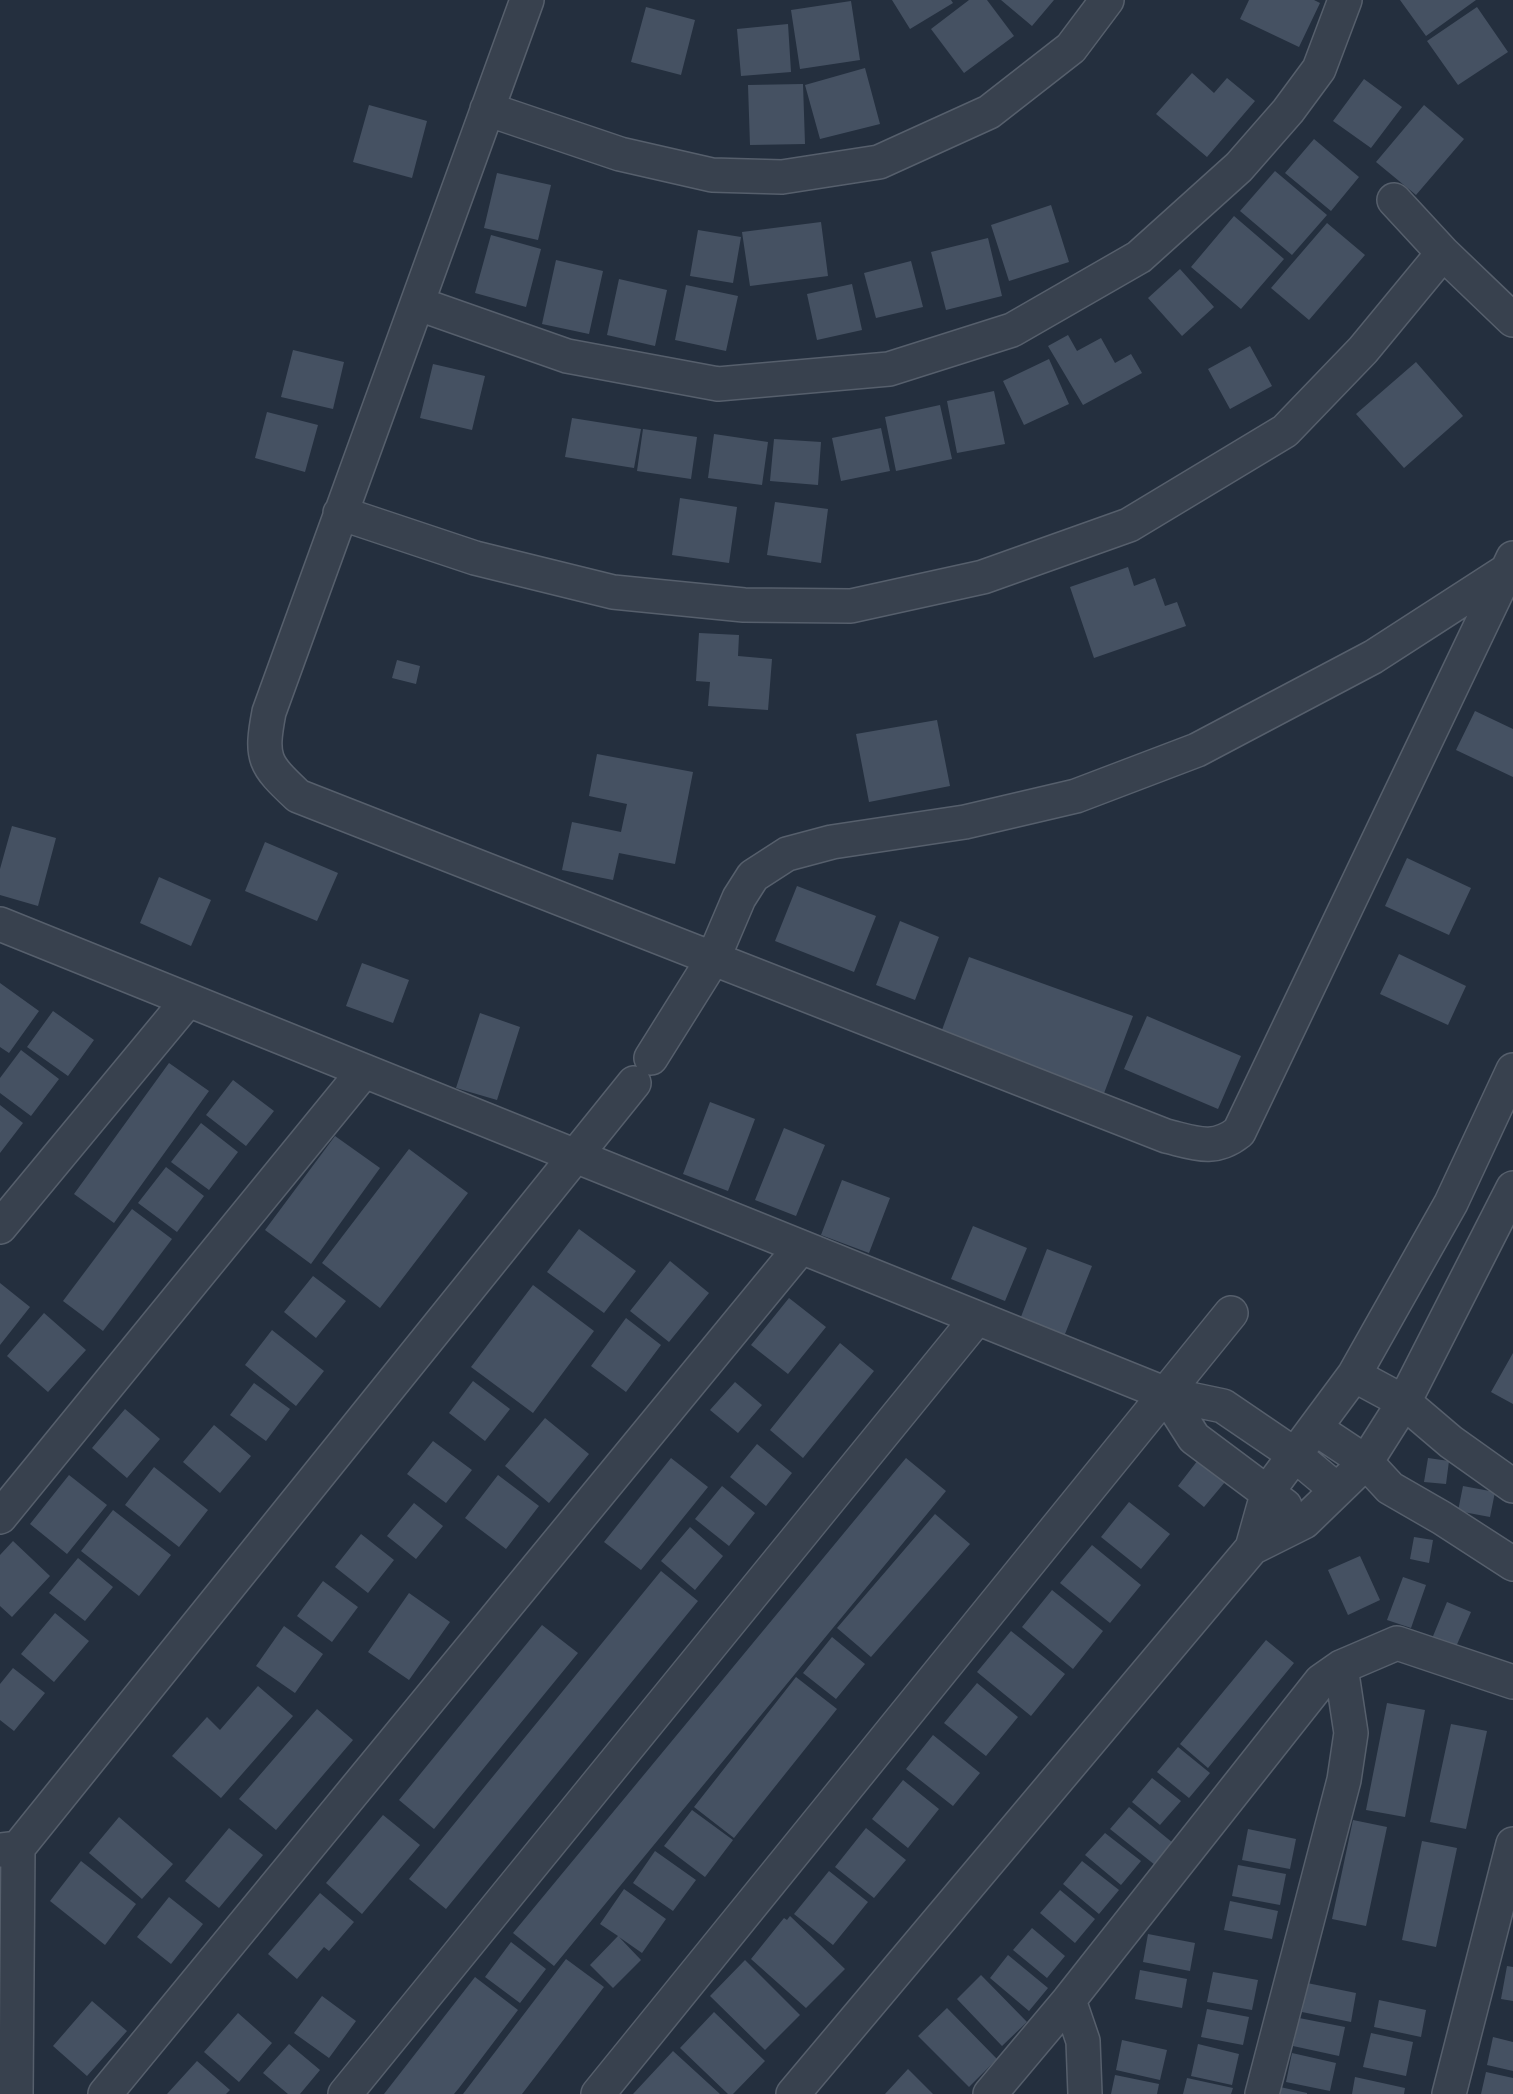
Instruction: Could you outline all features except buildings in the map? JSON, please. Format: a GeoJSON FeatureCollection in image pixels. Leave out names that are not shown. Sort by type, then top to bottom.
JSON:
{"type":"FeatureCollection","features":[{"type":"Feature","properties":{"kind":"street"},"geometry":{"type":"LineString","coordinates":[[527,0],[419,304],[340,513],[269,712],[263,744],[273,772],[297,796],[1166,1136],[1202,1145],[1225,1143],[1239,1132],[1510,564]]}},
{"type":"Feature","properties":{"kind":"street"},"geometry":{"type":"LineString","coordinates":[[487,109],[620,154],[712,175],[782,177],[879,162],[989,112],[1071,48],[1107,0]]}},
{"type":"Feature","properties":{"kind":"street"},"geometry":{"type":"LineString","coordinates":[[419,304],[567,356],[718,384],[889,369],[1012,330],[1138,257],[1239,167],[1288,111],[1319,69],[1345,0]]}},
{"type":"Feature","properties":{"kind":"street"},"geometry":{"type":"LineString","coordinates":[[1394,200],[1443,253],[1513,320]]}},
{"type":"Feature","properties":{"kind":"street"},"geometry":{"type":"LineString","coordinates":[[340,513],[475,558],[613,592],[744,605],[851,606],[983,577],[1129,525],[1285,430],[1363,350],[1443,253]]}},
{"type":"Feature","properties":{"kind":"street"},"geometry":{"type":"LineString","coordinates":[[16,2094],[9,1849],[576,1156],[642,1071],[713,959],[739,898],[753,876],[787,854],[832,842],[965,822],[1076,796],[1197,750],[1373,657],[1510,564]]}},
{"type":"Feature","properties":{"kind":"street"},"geometry":{"type":"LineString","coordinates":[[4,933],[188,1000],[1166,1394],[1223,1406],[1295,1455],[1337,1490]]}},
{"type":"Feature","properties":{"kind":"street"},"geometry":{"type":"LineString","coordinates":[[0,1227],[188,1000]]}},
{"type":"Feature","properties":{"kind":"street"},"geometry":{"type":"LineString","coordinates":[[1252,1548],[1268,1491],[1354,1375],[1451,1203],[1513,1070]]}},
{"type":"Feature","properties":{"kind":"street"},"geometry":{"type":"LineString","coordinates":[[0,1517],[364,1071]]}},
{"type":"Feature","properties":{"kind":"street"},"geometry":{"type":"LineString","coordinates":[[793,2094],[1252,1548],[1304,1522],[1366,1462],[1404,1402],[1513,1188]]}},
{"type":"Feature","properties":{"kind":"street"},"geometry":{"type":"LineString","coordinates":[[105,2094],[801,1247]]}},
{"type":"Feature","properties":{"kind":"street"},"geometry":{"type":"LineString","coordinates":[[598,2094],[1232,1313]]}},
{"type":"Feature","properties":{"kind":"street"},"geometry":{"type":"LineString","coordinates":[[345,2094],[977,1318]]}},
{"type":"Feature","properties":{"kind":"street"},"geometry":{"type":"LineString","coordinates":[[1354,1375],[1404,1402],[1451,1442],[1513,1486]]}},
{"type":"Feature","properties":{"kind":"street"},"geometry":{"type":"LineString","coordinates":[[1166,1394],[1194,1438],[1268,1491],[1304,1522]]}},
{"type":"Feature","properties":{"kind":"street"},"geometry":{"type":"LineString","coordinates":[[1315,1428],[1366,1462],[1390,1488],[1513,1564]]}},
{"type":"Feature","properties":{"kind":"street"},"geometry":{"type":"LineString","coordinates":[[990,2094],[1069,2000],[1321,1681],[1341,1667],[1397,1643],[1513,1682]]}},
{"type":"Feature","properties":{"kind":"street"},"geometry":{"type":"LineString","coordinates":[[1262,2094],[1344,1780],[1351,1733],[1341,1667]]}},
{"type":"Feature","properties":{"kind":"street"},"geometry":{"type":"LineString","coordinates":[[1449,2094],[1513,1844]]}},
{"type":"Feature","properties":{"kind":"street"},"geometry":{"type":"LineString","coordinates":[[1069,2000],[1083,2041],[1085,2094]]}}]}
